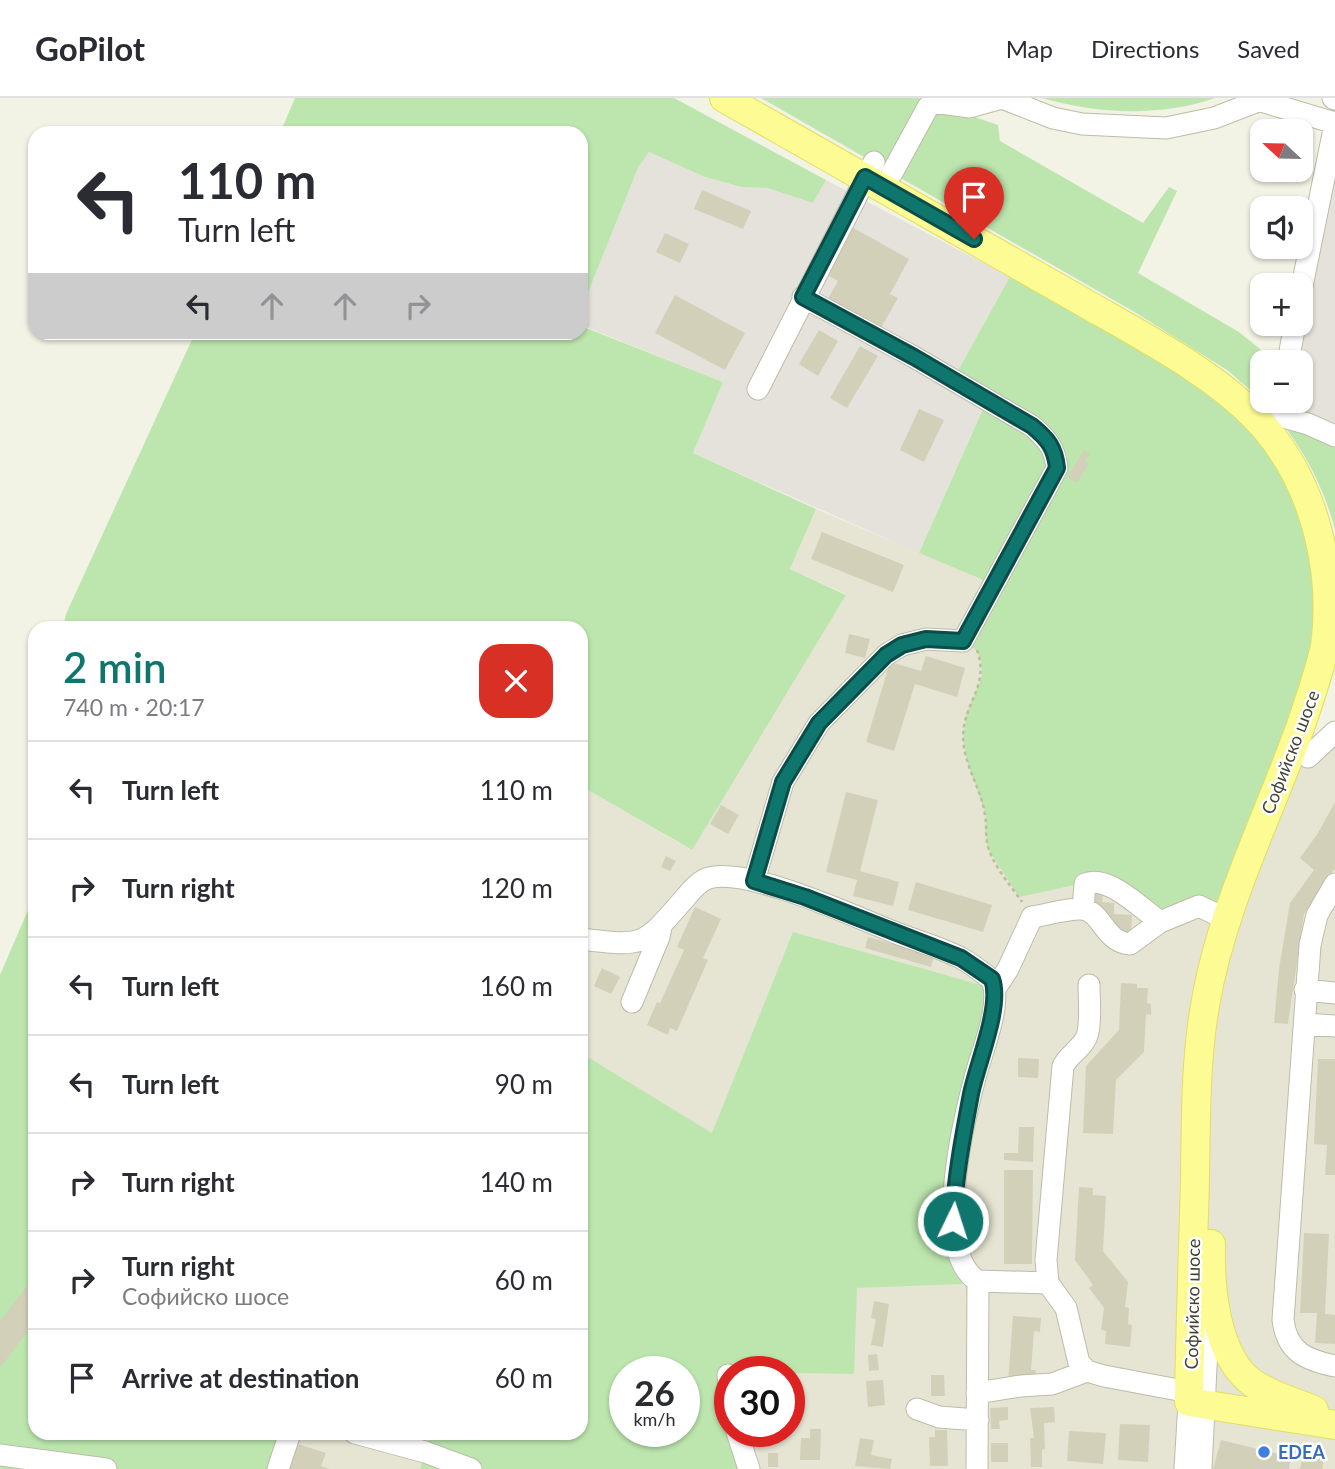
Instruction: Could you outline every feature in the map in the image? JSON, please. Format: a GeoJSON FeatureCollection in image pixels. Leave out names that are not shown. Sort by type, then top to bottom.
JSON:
{"type":"FeatureCollection","features":[{"type":"Feature","properties":{"kind":"main road","name":"Софийско шосе"},"geometry":{"type":"LineString","coordinates":[[724,98],[877,171],[1133,311],[1227,370],[1250,388]]}},
{"type":"Feature","properties":{"kind":"main road","name":"Софийско шосе"},"geometry":{"type":"LineString","coordinates":[[761,98],[1217,384],[1267,430],[1294,468],[1314,513],[1329,587],[1325,644],[1316,682],[1285,769],[1226,919],[1213,962],[1204,1009],[1197,1081],[1195,1393]]}},
{"type":"Feature","properties":{"kind":"main road","name":"Софийско шосе"},"geometry":{"type":"LineString","coordinates":[[1276,413],[1313,470],[1335,529]]}},
{"type":"Feature","properties":{"kind":"main road","name":"Софийско шосе"},"geometry":{"type":"LineString","coordinates":[[1329,1418],[1255,1385],[1232,1361],[1219,1324],[1210,1271],[1214,1084],[1221,1003],[1241,927],[1308,757],[1335,674]]}},
{"type":"Feature","properties":{"kind":"main road"},"geometry":{"type":"LineString","coordinates":[[1195,1393],[1329,1418]]}},
{"type":"Feature","properties":{"kind":"street"},"geometry":{"type":"LineString","coordinates":[[758,390],[803,297],[877,171],[934,102],[970,107],[1002,98],[1054,118],[1082,124],[1166,128],[1214,118],[1263,99],[1335,123],[1326,211],[1307,273]]}},
{"type":"Feature","properties":{"kind":"street"},"geometry":{"type":"LineString","coordinates":[[754,881],[783,782],[819,723],[886,655],[902,645],[926,639],[963,641],[1057,468],[1056,455],[1049,440],[1032,426],[914,357],[803,297]]}},
{"type":"Feature","properties":{"kind":"street"},"geometry":{"type":"LineString","coordinates":[[1287,413],[1335,436]]}},
{"type":"Feature","properties":{"kind":"street"},"geometry":{"type":"LineString","coordinates":[[1308,757],[1335,732]]}},
{"type":"Feature","properties":{"kind":"street"},"geometry":{"type":"LineString","coordinates":[[588,940],[621,944],[642,941],[661,927],[688,894],[706,878],[724,876],[754,881],[805,897],[961,958],[992,979],[996,998],[971,1090],[956,1175],[953,1221],[957,1251],[970,1276],[978,1281],[1048,1283]]}},
{"type":"Feature","properties":{"kind":"street"},"geometry":{"type":"LineString","coordinates":[[1083,909],[1086,884],[1092,881],[1107,883],[1160,922]]}},
{"type":"Feature","properties":{"kind":"street"},"geometry":{"type":"LineString","coordinates":[[1335,884],[1317,915],[1310,945],[1283,1320],[1289,1343],[1298,1353],[1335,1366]]}},
{"type":"Feature","properties":{"kind":"street"},"geometry":{"type":"LineString","coordinates":[[995,989],[1008,969],[1032,917],[1083,909],[1093,915],[1111,937],[1124,943],[1130,943],[1160,922],[1199,906],[1226,919]]}},
{"type":"Feature","properties":{"kind":"street"},"geometry":{"type":"LineString","coordinates":[[632,1002],[661,927]]}},
{"type":"Feature","properties":{"kind":"street"},"geometry":{"type":"LineString","coordinates":[[1089,985],[1086,1040],[1069,1056],[1063,1066],[1046,1261],[1048,1283],[1066,1308],[1079,1363],[1087,1371],[1195,1393]]}},
{"type":"Feature","properties":{"kind":"street"},"geometry":{"type":"LineString","coordinates":[[1305,990],[1335,993]]}},
{"type":"Feature","properties":{"kind":"street"},"geometry":{"type":"LineString","coordinates":[[1305,1024],[1335,1026]]}},
{"type":"Feature","properties":{"kind":"street"},"geometry":{"type":"LineString","coordinates":[[1185,1469],[1210,1271]]}},
{"type":"Feature","properties":{"kind":"street"},"geometry":{"type":"LineString","coordinates":[[977,1469],[978,1281]]}},
{"type":"Feature","properties":{"kind":"street"},"geometry":{"type":"LineString","coordinates":[[977,1393],[1052,1384],[1087,1371]]}},
{"type":"Feature","properties":{"kind":"street"},"geometry":{"type":"LineString","coordinates":[[1195,1393],[1201,1469]]}},
{"type":"Feature","properties":{"kind":"street"},"geometry":{"type":"LineString","coordinates":[[917,1409],[955,1420],[978,1420]]}},
{"type":"Feature","properties":{"kind":"street"},"geometry":{"type":"LineString","coordinates":[[278,1469],[288,1440]]}},
{"type":"Feature","properties":{"kind":"street"},"geometry":{"type":"LineString","coordinates":[[381,1440],[425,1452],[471,1469]]}},
{"type":"Feature","properties":{"kind":"street"},"geometry":{"type":"LineString","coordinates":[[742,1447],[749,1469]]}},
{"type":"Feature","properties":{"kind":"street"},"geometry":{"type":"LineString","coordinates":[[0,1455],[106,1469]]}},
{"type":"Feature","properties":{"kind":"path"},"geometry":{"type":"LineString","coordinates":[[963,641],[977,650],[981,662],[982,677],[966,715],[963,739],[967,761],[986,815],[988,849],[1032,917]]}},
{"type":"Feature","properties":{"kind":"shaded area"},"geometry":{"type":"Polygon","coordinates":[[[1335,124],[1335,437],[1276,415],[1313,413],[1313,350],[1292,350],[1296,336],[1313,336],[1313,273],[1305,273],[1308,259],[1313,259],[1313,232],[1335,124]]]}},
{"type":"Feature","properties":{"kind":"shaded area"},"geometry":{"type":"Polygon","coordinates":[[[649,152],[705,177],[740,187],[767,188],[813,203],[826,180],[1010,277],[954,380],[987,400],[919,553],[693,453],[723,382],[588,328],[588,293],[638,168],[649,152]]]}},
{"type":"Feature","properties":{"kind":"shaded area"},"geometry":{"type":"Polygon","coordinates":[[[816,509],[993,584],[977,650],[982,676],[966,715],[967,761],[986,815],[985,831],[1282,777],[1335,732],[1335,1469],[278,1469],[288,1440],[588,1440],[588,790],[691,850],[846,594],[790,569],[816,509]]]}},
{"type":"Feature","properties":{"kind":"green space"},"geometry":{"type":"Polygon","coordinates":[[[295,98],[674,98],[826,180],[813,203],[767,188],[741,187],[705,177],[649,152],[638,168],[588,293],[588,126],[283,126],[295,98]]]}},
{"type":"Feature","properties":{"kind":"green space"},"geometry":{"type":"Polygon","coordinates":[[[761,98],[919,98],[930,115],[951,109],[998,125],[1000,141],[1143,223],[1169,187],[1177,191],[1138,273],[1239,332],[1261,350],[1250,350],[1250,390],[1227,370],[1133,311],[761,98]]]}},
{"type":"Feature","properties":{"kind":"green space"},"geometry":{"type":"Polygon","coordinates":[[[1042,98],[1215,98],[1173,108],[1128,111],[1084,107],[1042,98]]]}},
{"type":"Feature","properties":{"kind":"green space"},"geometry":{"type":"Polygon","coordinates":[[[1017,264],[1163,350],[1294,468],[1329,613],[1226,919],[1199,906],[1160,922],[1093,881],[1019,897],[988,849],[986,815],[967,761],[963,739],[966,715],[982,676],[981,662],[977,651],[963,641],[993,584],[919,553],[987,400],[953,380],[1017,264]]]}},
{"type":"Feature","properties":{"kind":"green space"},"geometry":{"type":"Polygon","coordinates":[[[588,329],[723,382],[693,453],[816,509],[790,569],[846,595],[692,850],[588,790],[588,621],[64,621],[192,340],[588,340],[588,329]]]}},
{"type":"Feature","properties":{"kind":"green space"},"geometry":{"type":"Polygon","coordinates":[[[1273,413],[1335,436],[1335,529],[1330,511],[1307,460],[1273,413]]]}},
{"type":"Feature","properties":{"kind":"green space"},"geometry":{"type":"Polygon","coordinates":[[[28,910],[28,1440],[288,1440],[278,1469],[0,1469],[0,975],[28,910]]]}},
{"type":"Feature","properties":{"kind":"green space"},"geometry":{"type":"Polygon","coordinates":[[[793,932],[995,989],[953,1221],[962,1284],[857,1288],[854,1374],[805,1373],[805,1356],[714,1356],[714,1447],[734,1447],[741,1469],[420,1469],[429,1440],[588,1440],[588,1057],[712,1133],[793,932]]]}},
{"type":"Feature","properties":{"kind":"building"},"geometry":{"type":"Polygon","coordinates":[[[702,190],[751,211],[743,229],[694,209],[702,190]]]}},
{"type":"Feature","properties":{"kind":"building"},"geometry":{"type":"Polygon","coordinates":[[[850,226],[909,259],[890,294],[898,298],[878,333],[825,304],[838,281],[824,273],[850,226]]]}},
{"type":"Feature","properties":{"kind":"building"},"geometry":{"type":"Polygon","coordinates":[[[665,233],[689,244],[680,263],[656,252],[665,233]]]}},
{"type":"Feature","properties":{"kind":"building"},"geometry":{"type":"Polygon","coordinates":[[[675,295],[745,333],[725,370],[655,333],[675,295]]]}},
{"type":"Feature","properties":{"kind":"building"},"geometry":{"type":"Polygon","coordinates":[[[819,330],[838,341],[818,376],[799,364],[819,330]]]}},
{"type":"Feature","properties":{"kind":"building"},"geometry":{"type":"Polygon","coordinates":[[[860,346],[878,356],[847,408],[830,398],[860,346]]]}},
{"type":"Feature","properties":{"kind":"building"},"geometry":{"type":"Polygon","coordinates":[[[919,409],[944,420],[924,462],[900,450],[919,409]]]}},
{"type":"Feature","properties":{"kind":"building"},"geometry":{"type":"Polygon","coordinates":[[[1084,450],[1090,454],[1085,461],[1089,463],[1077,483],[1067,477],[1084,450]]]}},
{"type":"Feature","properties":{"kind":"building"},"geometry":{"type":"Polygon","coordinates":[[[822,532],[904,565],[893,592],[811,559],[822,532]]]}},
{"type":"Feature","properties":{"kind":"building"},"geometry":{"type":"Polygon","coordinates":[[[849,634],[870,639],[865,658],[845,653],[849,634]]]}},
{"type":"Feature","properties":{"kind":"building"},"geometry":{"type":"Polygon","coordinates":[[[926,656],[965,668],[957,697],[915,684],[894,751],[866,742],[890,662],[921,671],[926,656]]]}},
{"type":"Feature","properties":{"kind":"building"},"geometry":{"type":"Polygon","coordinates":[[[846,792],[878,800],[860,871],[899,882],[893,906],[853,896],[857,880],[826,872],[846,792]]]}},
{"type":"Feature","properties":{"kind":"building"},"geometry":{"type":"Polygon","coordinates":[[[1335,802],[1335,868],[1304,914],[1288,1024],[1274,1023],[1279,969],[1290,903],[1314,870],[1300,858],[1335,802]]]}},
{"type":"Feature","properties":{"kind":"building"},"geometry":{"type":"Polygon","coordinates":[[[721,805],[739,815],[728,834],[710,824],[721,805]]]}},
{"type":"Feature","properties":{"kind":"building"},"geometry":{"type":"Polygon","coordinates":[[[666,856],[676,861],[670,871],[661,867],[666,856]]]}},
{"type":"Feature","properties":{"kind":"building"},"geometry":{"type":"Polygon","coordinates":[[[916,882],[992,905],[983,932],[908,910],[916,882]]]}},
{"type":"Feature","properties":{"kind":"building"},"geometry":{"type":"Polygon","coordinates":[[[1089,890],[1103,891],[1102,902],[1114,903],[1114,914],[1132,915],[1131,934],[1112,934],[1097,914],[1089,890]]]}},
{"type":"Feature","properties":{"kind":"building"},"geometry":{"type":"Polygon","coordinates":[[[695,907],[721,919],[703,958],[708,960],[677,1031],[670,1028],[668,1035],[647,1025],[684,950],[677,947],[695,907]]]}},
{"type":"Feature","properties":{"kind":"building"},"geometry":{"type":"Polygon","coordinates":[[[868,937],[934,956],[931,967],[865,948],[868,937]]]}},
{"type":"Feature","properties":{"kind":"building"},"geometry":{"type":"Polygon","coordinates":[[[602,968],[620,977],[611,994],[594,986],[602,968]]]}},
{"type":"Feature","properties":{"kind":"building"},"geometry":{"type":"Polygon","coordinates":[[[1121,983],[1148,988],[1147,1003],[1151,1004],[1151,1015],[1146,1014],[1144,1052],[1116,1080],[1113,1134],[1083,1133],[1086,1066],[1119,1030],[1121,983]]]}},
{"type":"Feature","properties":{"kind":"building"},"geometry":{"type":"Polygon","coordinates":[[[1018,1058],[1039,1059],[1038,1078],[1018,1077],[1018,1058]]]}},
{"type":"Feature","properties":{"kind":"building"},"geometry":{"type":"Polygon","coordinates":[[[1318,1059],[1335,1059],[1335,1175],[1325,1175],[1327,1145],[1314,1144],[1318,1059]]]}},
{"type":"Feature","properties":{"kind":"building"},"geometry":{"type":"Polygon","coordinates":[[[1019,1127],[1034,1127],[1033,1162],[1004,1160],[1004,1153],[1018,1153],[1019,1127]]]}},
{"type":"Feature","properties":{"kind":"building"},"geometry":{"type":"Polygon","coordinates":[[[1004,1170],[1033,1170],[1032,1264],[1004,1264],[1004,1170]]]}},
{"type":"Feature","properties":{"kind":"building"},"geometry":{"type":"Polygon","coordinates":[[[1079,1187],[1093,1188],[1093,1195],[1106,1196],[1103,1251],[1128,1282],[1125,1307],[1129,1308],[1128,1324],[1132,1325],[1130,1347],[1105,1344],[1106,1331],[1101,1330],[1104,1308],[1089,1288],[1093,1285],[1075,1260],[1079,1187]]]}},
{"type":"Feature","properties":{"kind":"building"},"geometry":{"type":"Polygon","coordinates":[[[1304,1233],[1329,1234],[1325,1314],[1335,1315],[1335,1344],[1315,1343],[1317,1313],[1300,1313],[1304,1233]]]}},
{"type":"Feature","properties":{"kind":"building"},"geometry":{"type":"Polygon","coordinates":[[[28,1285],[28,1331],[0,1368],[0,1321],[28,1285]]]}},
{"type":"Feature","properties":{"kind":"building"},"geometry":{"type":"Polygon","coordinates":[[[874,1301],[889,1304],[883,1347],[871,1345],[876,1319],[871,1318],[874,1301]]]}},
{"type":"Feature","properties":{"kind":"building"},"geometry":{"type":"Polygon","coordinates":[[[1013,1316],[1041,1318],[1040,1332],[1034,1331],[1031,1370],[1036,1370],[1034,1384],[1008,1382],[1013,1316]]]}},
{"type":"Feature","properties":{"kind":"building"},"geometry":{"type":"Polygon","coordinates":[[[877,1354],[879,1370],[869,1371],[868,1355],[877,1354]]]}},
{"type":"Feature","properties":{"kind":"building"},"geometry":{"type":"Polygon","coordinates":[[[931,1375],[944,1375],[945,1396],[931,1396],[931,1375]]]}},
{"type":"Feature","properties":{"kind":"building"},"geometry":{"type":"Polygon","coordinates":[[[883,1380],[885,1405],[868,1407],[866,1381],[883,1380]]]}},
{"type":"Feature","properties":{"kind":"building"},"geometry":{"type":"Polygon","coordinates":[[[1008,1407],[1008,1420],[999,1421],[1000,1429],[991,1429],[990,1408],[1008,1407]]]}},
{"type":"Feature","properties":{"kind":"building"},"geometry":{"type":"Polygon","coordinates":[[[1054,1407],[1055,1422],[1044,1423],[1045,1449],[1042,1450],[1042,1467],[1031,1467],[1030,1438],[1034,1438],[1030,1408],[1054,1407]]]}},
{"type":"Feature","properties":{"kind":"building"},"geometry":{"type":"Polygon","coordinates":[[[1120,1424],[1150,1425],[1148,1462],[1118,1460],[1120,1424]]]}},
{"type":"Feature","properties":{"kind":"building"},"geometry":{"type":"Polygon","coordinates":[[[810,1429],[821,1429],[820,1460],[800,1460],[801,1447],[805,1447],[805,1438],[810,1438],[810,1429]]]}},
{"type":"Feature","properties":{"kind":"building"},"geometry":{"type":"Polygon","coordinates":[[[935,1430],[947,1430],[948,1466],[930,1466],[929,1437],[935,1437],[935,1430]]]}},
{"type":"Feature","properties":{"kind":"building"},"geometry":{"type":"Polygon","coordinates":[[[1069,1431],[1106,1433],[1103,1464],[1067,1461],[1069,1431]]]}},
{"type":"Feature","properties":{"kind":"building"},"geometry":{"type":"Polygon","coordinates":[[[860,1438],[874,1440],[871,1455],[892,1459],[890,1469],[855,1466],[860,1438]]]}},
{"type":"Feature","properties":{"kind":"building"},"geometry":{"type":"Polygon","coordinates":[[[1221,1440],[1291,1457],[1289,1469],[1213,1469],[1221,1440]]]}},
{"type":"Feature","properties":{"kind":"building"},"geometry":{"type":"Polygon","coordinates":[[[991,1443],[1008,1443],[1008,1462],[991,1462],[991,1443]]]}},
{"type":"Feature","properties":{"kind":"building"},"geometry":{"type":"Polygon","coordinates":[[[298,1444],[326,1453],[321,1466],[329,1469],[289,1469],[298,1444]]]}},
{"type":"Feature","properties":{"kind":"building"},"geometry":{"type":"Polygon","coordinates":[[[1304,1451],[1325,1456],[1322,1469],[1300,1469],[1304,1451]]]}},
{"type":"Feature","properties":{"kind":"building"},"geometry":{"type":"Polygon","coordinates":[[[768,1453],[778,1453],[778,1467],[768,1467],[768,1453]]]}},
{"type":"Feature","properties":{"kind":"place","name":"EDEA"},"geometry":{"type":"Point","coordinates":[1264,1452]}},
{"type":"Feature","properties":{"kind":"route"},"geometry":{"type":"LineString","coordinates":[[953,1221],[956,1175],[971,1090],[996,998],[992,979],[961,958],[805,897],[754,881],[783,782],[819,723],[886,655],[902,645],[926,639],[963,641],[1057,468],[1056,455],[1049,440],[1032,426],[914,357],[803,297],[865,177],[974,239]]}}]}
